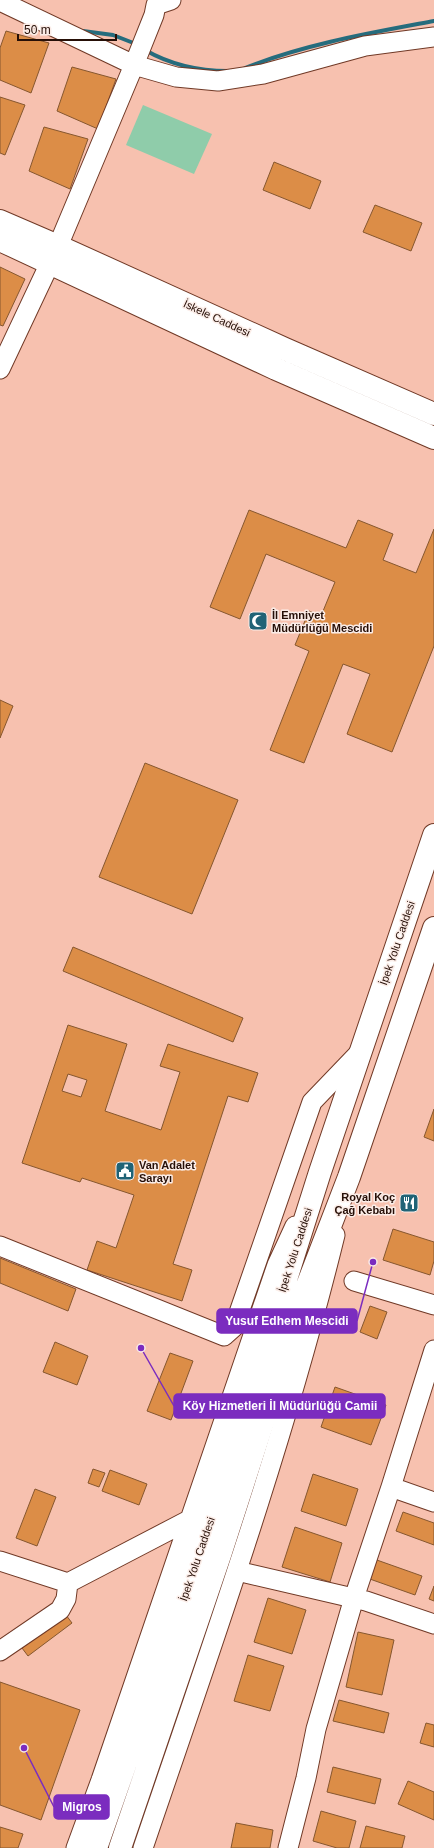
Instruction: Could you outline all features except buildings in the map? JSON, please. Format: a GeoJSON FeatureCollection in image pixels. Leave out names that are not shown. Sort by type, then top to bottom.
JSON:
{"type":"FeatureCollection","features":[{"type":"Feature","properties":{"kind":"main road","name":"İskele Caddesi"},"geometry":{"type":"LineString","coordinates":[[0,221],[54,254],[291,352],[434,414]]}},
{"type":"Feature","properties":{"kind":"main road"},"geometry":{"type":"LineString","coordinates":[[0,240],[54,254],[276,369],[434,438]]}},
{"type":"Feature","properties":{"kind":"main road","name":"İpek Yolu Caddesi"},"geometry":{"type":"LineString","coordinates":[[96,1848],[201,1548],[320,1172],[434,835]]}},
{"type":"Feature","properties":{"kind":"main road","name":"İpek Yolu Caddesi"},"geometry":{"type":"LineString","coordinates":[[120,1848],[220,1555],[307,1286],[349,1177],[434,928]]}},
{"type":"Feature","properties":{"kind":"street"},"geometry":{"type":"LineString","coordinates":[[0,369],[54,254],[134,65],[154,15],[156,5],[171,0]]}},
{"type":"Feature","properties":{"kind":"street"},"geometry":{"type":"LineString","coordinates":[[0,1],[134,65],[176,77],[218,81],[263,74],[365,46],[434,37]]}},
{"type":"Feature","properties":{"kind":"street"},"geometry":{"type":"LineString","coordinates":[[0,1246],[224,1336],[234,1327],[312,1102],[360,1052]]}},
{"type":"Feature","properties":{"kind":"street"},"geometry":{"type":"LineString","coordinates":[[76,1848],[101,1780],[277,1265],[320,1172]]}},
{"type":"Feature","properties":{"kind":"street"},"geometry":{"type":"LineString","coordinates":[[143,1848],[237,1571],[296,1384],[349,1177]]}},
{"type":"Feature","properties":{"kind":"street"},"geometry":{"type":"LineString","coordinates":[[354,1281],[434,1305]]}},
{"type":"Feature","properties":{"kind":"street"},"geometry":{"type":"LineString","coordinates":[[288,1848],[306,1778],[316,1729],[354,1598],[392,1487],[434,1350]]}},
{"type":"Feature","properties":{"kind":"street"},"geometry":{"type":"LineString","coordinates":[[392,1487],[434,1502]]}},
{"type":"Feature","properties":{"kind":"street"},"geometry":{"type":"LineString","coordinates":[[0,1561],[68,1583],[189,1520]]}},
{"type":"Feature","properties":{"kind":"street"},"geometry":{"type":"LineString","coordinates":[[237,1571],[354,1598],[434,1624]]}},
{"type":"Feature","properties":{"kind":"street"},"geometry":{"type":"LineString","coordinates":[[0,1651],[60,1610],[66,1599],[68,1583]]}},
{"type":"Feature","properties":{"kind":"green space"},"geometry":{"type":"Polygon","coordinates":[[[143,105],[212,134],[194,174],[126,145],[143,105]]]}},
{"type":"Feature","properties":{"kind":"waterway"},"geometry":{"type":"LineString","coordinates":[[245,68],[291,52],[314,46],[434,21]]}},
{"type":"Feature","properties":{"kind":"waterway"},"geometry":{"type":"LineString","coordinates":[[83,31],[113,35],[136,44]]}},
{"type":"Feature","properties":{"kind":"waterway"},"geometry":{"type":"LineString","coordinates":[[145,50],[165,60],[185,66],[206,70],[228,71]]}},
{"type":"Feature","properties":{"kind":"place","name":"İl Emniyet Müdürlüğü Mescidi"},"geometry":{"type":"Point","coordinates":[258,621]}},
{"type":"Feature","properties":{"kind":"place","name":"Van Adalet Sarayı"},"geometry":{"type":"Point","coordinates":[125,1171]}},
{"type":"Feature","properties":{"kind":"place","name":"Royal Koç Çağ Kebabı"},"geometry":{"type":"Point","coordinates":[409,1203]}},
{"type":"Feature","properties":{"kind":"place","name":"Yusuf Edhem Mescidi"},"geometry":{"type":"Point","coordinates":[373,1262]}},
{"type":"Feature","properties":{"kind":"place","name":"Köy Hizmetleri İl Müdürlüğü Camii"},"geometry":{"type":"Point","coordinates":[141,1348]}},
{"type":"Feature","properties":{"kind":"place","name":"Migros"},"geometry":{"type":"Point","coordinates":[24,1748]}}]}
